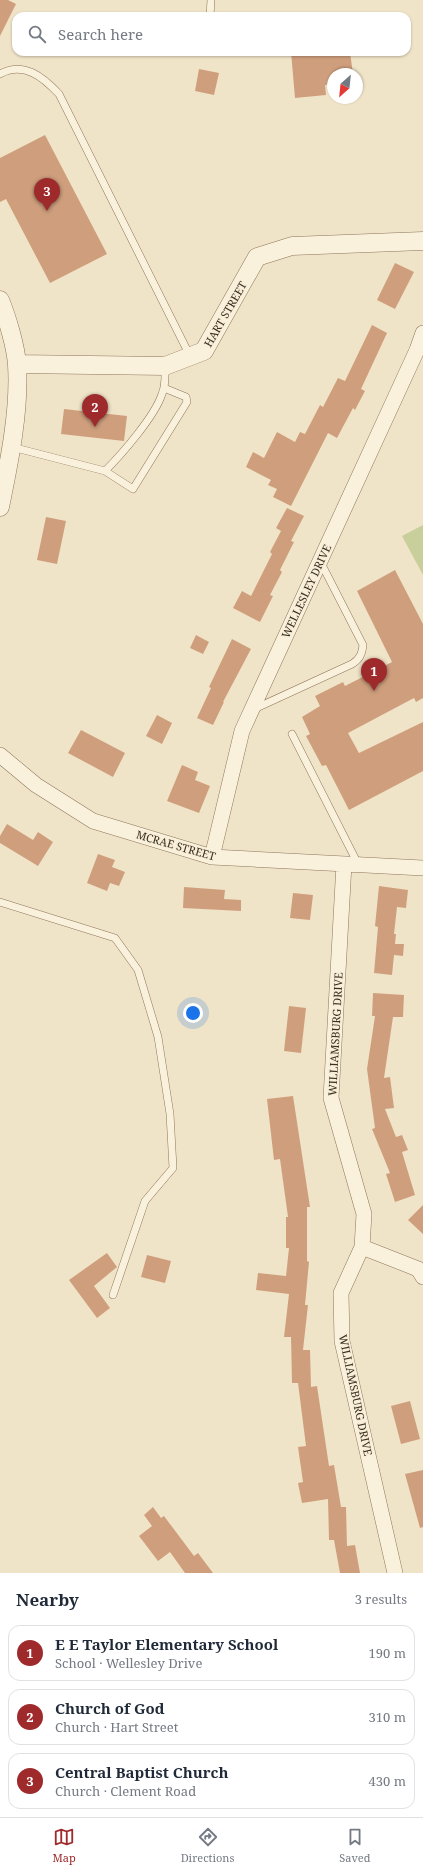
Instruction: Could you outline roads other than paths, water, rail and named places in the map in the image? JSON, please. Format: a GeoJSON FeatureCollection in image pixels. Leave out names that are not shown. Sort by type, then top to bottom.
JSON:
{"type":"FeatureCollection","features":[{"type":"Feature","properties":{"kind":"street","name":"HART STREET"},"geometry":{"type":"LineString","coordinates":[[17,364],[165,366],[204,351],[257,258],[292,246],[423,241]]}},
{"type":"Feature","properties":{"kind":"street"},"geometry":{"type":"LineString","coordinates":[[0,300],[17,364],[11,447],[0,507]]}},
{"type":"Feature","properties":{"kind":"street","name":"WELLESLEY DRIVE"},"geometry":{"type":"LineString","coordinates":[[212,857],[242,731],[414,357],[423,333]]}},
{"type":"Feature","properties":{"kind":"street","name":"MCRAE STREET"},"geometry":{"type":"LineString","coordinates":[[0,755],[36,785],[93,821],[212,857],[423,868]]}},
{"type":"Feature","properties":{"kind":"street","name":"WILLIAMSBURG DRIVE"},"geometry":{"type":"LineString","coordinates":[[351,864],[331,1098],[364,1214],[362,1247],[341,1293],[342,1341],[395,1573]]}},
{"type":"Feature","properties":{"kind":"street"},"geometry":{"type":"LineString","coordinates":[[362,1247],[418,1269],[423,1277]]}},
{"type":"Feature","properties":{"kind":"lane"},"geometry":{"type":"LineString","coordinates":[[210,12],[211,0]]}},
{"type":"Feature","properties":{"kind":"lane"},"geometry":{"type":"LineString","coordinates":[[0,74],[8,70],[29,70],[44,78],[59,94],[190,357]]}},
{"type":"Feature","properties":{"kind":"lane"},"geometry":{"type":"LineString","coordinates":[[105,471],[140,430],[162,395],[164,388],[165,366]]}},
{"type":"Feature","properties":{"kind":"lane"},"geometry":{"type":"LineString","coordinates":[[11,447],[105,471],[133,489],[187,402],[186,397],[164,388]]}},
{"type":"Feature","properties":{"kind":"lane"},"geometry":{"type":"LineString","coordinates":[[251,711],[352,664],[358,660],[362,653],[363,645],[320,561]]}},
{"type":"Feature","properties":{"kind":"lane"},"geometry":{"type":"LineString","coordinates":[[292,734],[351,864]]}},
{"type":"Feature","properties":{"kind":"lane"},"geometry":{"type":"LineString","coordinates":[[0,902],[115,938],[138,970],[158,1037],[170,1114],[173,1168],[145,1202],[113,1295]]}},
{"type":"Feature","properties":{"kind":"place","name":"Central Baptist Church"},"geometry":{"type":"Point","coordinates":[47,211]}},
{"type":"Feature","properties":{"kind":"place","name":"Church of God"},"geometry":{"type":"Point","coordinates":[95,427]}},
{"type":"Feature","properties":{"kind":"place","name":"E E Taylor Elementary School"},"geometry":{"type":"Point","coordinates":[374,691]}}]}
